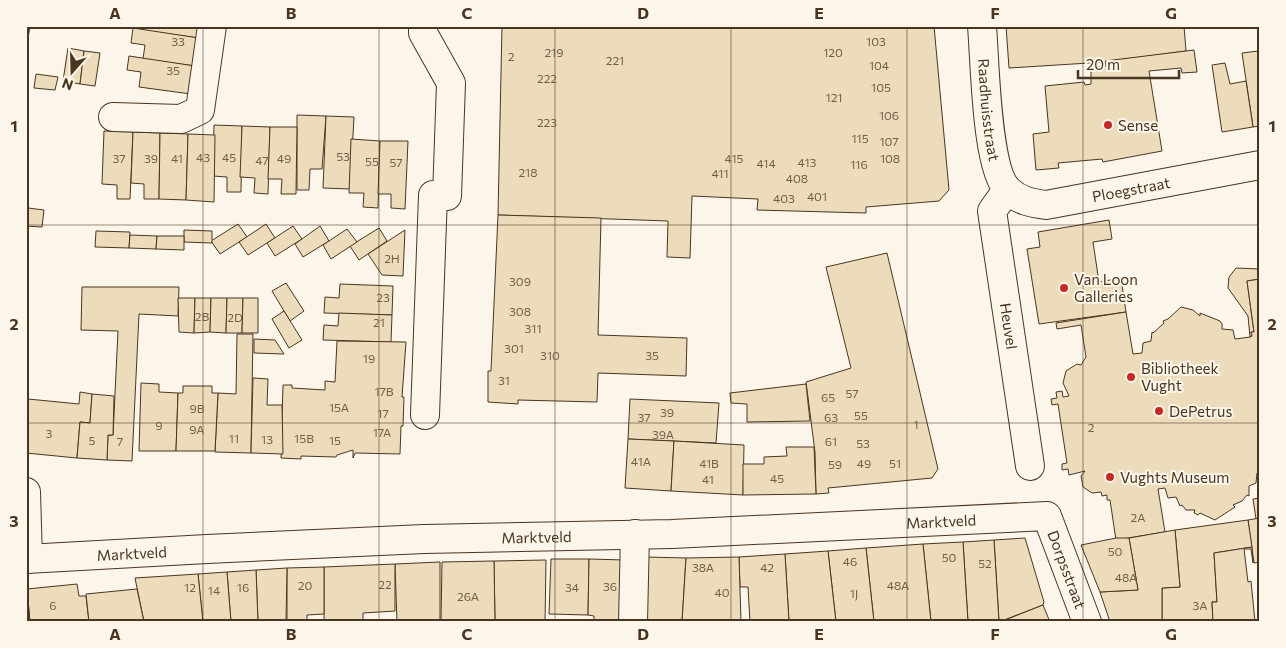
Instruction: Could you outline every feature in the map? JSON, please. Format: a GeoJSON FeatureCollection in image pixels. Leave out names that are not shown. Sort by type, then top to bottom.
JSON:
{"type":"FeatureCollection","features":[{"type":"Feature","properties":{"kind":"street"},"geometry":{"type":"LineString","coordinates":[[113,117],[181,119],[200,110],[212,26]]}},
{"type":"Feature","properties":{"kind":"street"},"geometry":{"type":"LineString","coordinates":[[423,26],[423,32],[451,83],[446,196],[433,195],[425,415]]}},
{"type":"Feature","properties":{"kind":"street","name":"Raadhuisstraat"},"geometry":{"type":"LineString","coordinates":[[982,26],[993,154],[998,175],[1007,190]]}},
{"type":"Feature","properties":{"kind":"street","name":"Ploegstraat"},"geometry":{"type":"LineString","coordinates":[[1007,190],[1023,201],[1046,205],[1260,165]]}},
{"type":"Feature","properties":{"kind":"street","name":"Heuvel"},"geometry":{"type":"LineString","coordinates":[[1007,190],[992,211],[1030,466]]}},
{"type":"Feature","properties":{"kind":"street"},"geometry":{"type":"LineString","coordinates":[[26,492],[27,559]]}},
{"type":"Feature","properties":{"kind":"street","name":"Marktveld"},"geometry":{"type":"LineString","coordinates":[[27,559],[424,539],[557,538],[858,526],[1047,516]]}},
{"type":"Feature","properties":{"kind":"street","name":"Dorpsstraat"},"geometry":{"type":"LineString","coordinates":[[1047,516],[1087,622]]}},
{"type":"Feature","properties":{"kind":"street"},"geometry":{"type":"LineString","coordinates":[[634,622],[635,534]]}},
{"type":"Feature","properties":{"kind":"building"},"geometry":{"type":"Polygon","coordinates":[[[26,26],[30,26],[26,51],[26,26]]]}},
{"type":"Feature","properties":{"kind":"building"},"geometry":{"type":"Polygon","coordinates":[[[133,26],[200,26],[199,38],[147,31],[133,26]]]}},
{"type":"Feature","properties":{"kind":"building"},"geometry":{"type":"Polygon","coordinates":[[[502,26],[934,26],[949,190],[939,201],[866,207],[866,213],[757,210],[758,199],[692,196],[690,258],[667,257],[668,221],[498,215],[502,26]]]}},
{"type":"Feature","properties":{"kind":"building"},"geometry":{"type":"Polygon","coordinates":[[[1006,26],[1184,26],[1186,51],[1105,62],[1009,68],[1006,26]]]}},
{"type":"Feature","properties":{"kind":"building"},"geometry":{"type":"Polygon","coordinates":[[[133,28],[199,38],[195,66],[143,59],[145,45],[131,43],[133,28]]]}},
{"type":"Feature","properties":{"kind":"building"},"geometry":{"type":"Polygon","coordinates":[[[68,48],[84,51],[80,84],[63,81],[68,48]]]}},
{"type":"Feature","properties":{"kind":"building"},"geometry":{"type":"Polygon","coordinates":[[[1194,50],[1197,72],[1182,73],[1181,68],[1149,71],[1162,151],[1103,162],[1102,159],[1058,163],[1059,168],[1036,170],[1033,134],[1049,132],[1045,86],[1084,82],[1085,85],[1091,84],[1091,67],[1106,66],[1105,61],[1194,50]]]}},
{"type":"Feature","properties":{"kind":"building"},"geometry":{"type":"Polygon","coordinates":[[[84,51],[100,53],[95,86],[80,84],[84,51]]]}},
{"type":"Feature","properties":{"kind":"building"},"geometry":{"type":"Polygon","coordinates":[[[1258,51],[1260,62],[1260,126],[1253,127],[1242,53],[1258,51]]]}},
{"type":"Feature","properties":{"kind":"building"},"geometry":{"type":"Polygon","coordinates":[[[129,56],[195,66],[191,94],[139,87],[141,72],[127,70],[129,56]]]}},
{"type":"Feature","properties":{"kind":"building"},"geometry":{"type":"Polygon","coordinates":[[[1225,63],[1230,84],[1246,81],[1253,127],[1222,132],[1212,65],[1225,63]]]}},
{"type":"Feature","properties":{"kind":"building"},"geometry":{"type":"Polygon","coordinates":[[[36,74],[58,77],[55,90],[34,88],[36,74]]]}},
{"type":"Feature","properties":{"kind":"building"},"geometry":{"type":"Polygon","coordinates":[[[297,115],[326,116],[322,169],[310,169],[309,190],[297,190],[297,115]]]}},
{"type":"Feature","properties":{"kind":"building"},"geometry":{"type":"Polygon","coordinates":[[[326,116],[354,117],[350,189],[323,188],[326,116]]]}},
{"type":"Feature","properties":{"kind":"building"},"geometry":{"type":"Polygon","coordinates":[[[214,125],[242,126],[241,192],[227,192],[227,177],[213,176],[214,125]]]}},
{"type":"Feature","properties":{"kind":"building"},"geometry":{"type":"Polygon","coordinates":[[[242,126],[270,127],[268,194],[254,193],[255,178],[240,177],[242,126]]]}},
{"type":"Feature","properties":{"kind":"building"},"geometry":{"type":"Polygon","coordinates":[[[270,127],[297,127],[296,194],[281,194],[282,179],[268,179],[270,127]]]}},
{"type":"Feature","properties":{"kind":"building"},"geometry":{"type":"Polygon","coordinates":[[[104,131],[133,132],[130,199],[117,199],[117,185],[102,184],[104,131]]]}},
{"type":"Feature","properties":{"kind":"building"},"geometry":{"type":"Polygon","coordinates":[[[133,132],[160,133],[159,199],[144,199],[144,184],[131,183],[133,132]]]}},
{"type":"Feature","properties":{"kind":"building"},"geometry":{"type":"Polygon","coordinates":[[[160,133],[188,134],[186,200],[159,199],[160,133]]]}},
{"type":"Feature","properties":{"kind":"building"},"geometry":{"type":"Polygon","coordinates":[[[188,134],[215,135],[214,202],[186,200],[188,134]]]}},
{"type":"Feature","properties":{"kind":"building"},"geometry":{"type":"Polygon","coordinates":[[[351,139],[380,141],[378,208],[363,207],[364,193],[349,193],[351,139]]]}},
{"type":"Feature","properties":{"kind":"building"},"geometry":{"type":"Polygon","coordinates":[[[380,141],[408,141],[405,209],[391,208],[391,194],[378,194],[380,141]]]}},
{"type":"Feature","properties":{"kind":"building"},"geometry":{"type":"Polygon","coordinates":[[[28,208],[44,210],[42,227],[26,226],[28,208]]]}},
{"type":"Feature","properties":{"kind":"building"},"geometry":{"type":"Polygon","coordinates":[[[498,215],[601,218],[598,335],[687,338],[686,376],[598,373],[597,402],[518,400],[518,404],[488,402],[488,371],[491,371],[498,215]]]}},
{"type":"Feature","properties":{"kind":"building"},"geometry":{"type":"Polygon","coordinates":[[[1109,220],[1112,239],[1093,242],[1099,282],[1121,278],[1126,312],[1039,324],[1027,249],[1040,247],[1038,232],[1109,220]]]}},
{"type":"Feature","properties":{"kind":"building"},"geometry":{"type":"Polygon","coordinates":[[[238,224],[247,237],[220,254],[211,241],[238,224]]]}},
{"type":"Feature","properties":{"kind":"building"},"geometry":{"type":"Polygon","coordinates":[[[266,224],[275,238],[248,255],[239,242],[266,224]]]}},
{"type":"Feature","properties":{"kind":"building"},"geometry":{"type":"Polygon","coordinates":[[[293,226],[302,239],[275,256],[267,243],[293,226]]]}},
{"type":"Feature","properties":{"kind":"building"},"geometry":{"type":"Polygon","coordinates":[[[320,226],[329,241],[303,257],[295,244],[320,226]]]}},
{"type":"Feature","properties":{"kind":"building"},"geometry":{"type":"Polygon","coordinates":[[[379,228],[387,241],[359,260],[350,246],[379,228]]]}},
{"type":"Feature","properties":{"kind":"building"},"geometry":{"type":"Polygon","coordinates":[[[347,229],[357,242],[331,259],[323,245],[347,229]]]}},
{"type":"Feature","properties":{"kind":"building"},"geometry":{"type":"Polygon","coordinates":[[[184,230],[212,231],[212,243],[184,242],[184,230]]]}},
{"type":"Feature","properties":{"kind":"building"},"geometry":{"type":"Polygon","coordinates":[[[405,230],[403,276],[382,275],[368,254],[405,230]]]}},
{"type":"Feature","properties":{"kind":"building"},"geometry":{"type":"Polygon","coordinates":[[[96,231],[130,232],[129,248],[95,247],[96,231]]]}},
{"type":"Feature","properties":{"kind":"building"},"geometry":{"type":"Polygon","coordinates":[[[130,235],[157,236],[156,249],[129,248],[130,235]]]}},
{"type":"Feature","properties":{"kind":"building"},"geometry":{"type":"Polygon","coordinates":[[[157,236],[184,236],[184,250],[156,249],[157,236]]]}},
{"type":"Feature","properties":{"kind":"building"},"geometry":{"type":"Polygon","coordinates":[[[887,253],[938,469],[932,478],[828,488],[829,493],[816,494],[815,452],[806,382],[851,368],[826,267],[887,253]]]}},
{"type":"Feature","properties":{"kind":"building"},"geometry":{"type":"Polygon","coordinates":[[[1236,268],[1260,269],[1260,279],[1247,281],[1254,332],[1251,332],[1252,336],[1250,337],[1248,316],[1228,288],[1229,277],[1236,268]]]}},
{"type":"Feature","properties":{"kind":"building","name":"DePetrus"},"geometry":{"type":"Polygon","coordinates":[[[1260,279],[1260,473],[1257,473],[1256,483],[1249,486],[1249,496],[1247,495],[1242,501],[1233,505],[1235,507],[1215,520],[1200,513],[1198,515],[1194,513],[1195,510],[1186,510],[1182,505],[1180,506],[1176,497],[1168,498],[1165,488],[1158,489],[1165,532],[1116,540],[1110,500],[1107,500],[1107,495],[1102,496],[1101,492],[1092,493],[1083,487],[1081,476],[1085,471],[1069,475],[1068,469],[1062,470],[1062,464],[1067,463],[1058,404],[1052,405],[1051,399],[1057,398],[1056,392],[1062,391],[1063,397],[1069,396],[1063,383],[1066,371],[1077,364],[1081,365],[1086,357],[1081,325],[1057,329],[1056,323],[1126,312],[1133,354],[1142,353],[1143,343],[1151,341],[1152,332],[1181,307],[1193,310],[1200,316],[1200,313],[1220,321],[1222,329],[1233,330],[1235,339],[1250,337],[1252,336],[1251,332],[1254,332],[1247,281],[1260,279]]]}},
{"type":"Feature","properties":{"kind":"building"},"geometry":{"type":"Polygon","coordinates":[[[286,283],[304,311],[290,321],[272,291],[286,283]]]}},
{"type":"Feature","properties":{"kind":"building"},"geometry":{"type":"Polygon","coordinates":[[[340,284],[393,286],[392,315],[324,313],[325,297],[339,298],[340,284]]]}},
{"type":"Feature","properties":{"kind":"building"},"geometry":{"type":"Polygon","coordinates":[[[82,287],[179,287],[178,316],[139,314],[132,461],[107,460],[108,435],[113,435],[118,331],[81,330],[82,287]]]}},
{"type":"Feature","properties":{"kind":"building"},"geometry":{"type":"Polygon","coordinates":[[[178,298],[195,298],[194,333],[179,332],[178,298]]]}},
{"type":"Feature","properties":{"kind":"building"},"geometry":{"type":"Polygon","coordinates":[[[195,298],[211,298],[210,332],[194,333],[195,298]]]}},
{"type":"Feature","properties":{"kind":"building"},"geometry":{"type":"Polygon","coordinates":[[[211,298],[227,298],[226,333],[210,332],[211,298]]]}},
{"type":"Feature","properties":{"kind":"building"},"geometry":{"type":"Polygon","coordinates":[[[227,298],[243,298],[242,333],[226,333],[227,298]]]}},
{"type":"Feature","properties":{"kind":"building"},"geometry":{"type":"Polygon","coordinates":[[[243,298],[258,298],[258,333],[242,333],[243,298]]]}},
{"type":"Feature","properties":{"kind":"building"},"geometry":{"type":"Polygon","coordinates":[[[284,311],[302,340],[289,348],[272,319],[284,311]]]}},
{"type":"Feature","properties":{"kind":"building"},"geometry":{"type":"Polygon","coordinates":[[[339,313],[392,315],[391,342],[323,340],[324,325],[338,326],[339,313]]]}},
{"type":"Feature","properties":{"kind":"building"},"geometry":{"type":"Polygon","coordinates":[[[237,334],[253,334],[251,453],[215,452],[218,393],[236,394],[237,334]]]}},
{"type":"Feature","properties":{"kind":"building"},"geometry":{"type":"Polygon","coordinates":[[[254,339],[275,340],[284,354],[254,353],[254,339]]]}},
{"type":"Feature","properties":{"kind":"building"},"geometry":{"type":"Polygon","coordinates":[[[337,341],[406,342],[400,454],[355,453],[353,458],[353,450],[336,457],[301,456],[301,459],[281,458],[283,385],[292,385],[292,388],[325,390],[325,381],[335,382],[337,341]]]}},
{"type":"Feature","properties":{"kind":"building"},"geometry":{"type":"Polygon","coordinates":[[[253,378],[268,379],[267,405],[282,405],[283,454],[251,453],[253,378]]]}},
{"type":"Feature","properties":{"kind":"building"},"geometry":{"type":"Polygon","coordinates":[[[141,383],[159,384],[159,392],[178,393],[176,451],[139,451],[141,383]]]}},
{"type":"Feature","properties":{"kind":"building"},"geometry":{"type":"Polygon","coordinates":[[[806,384],[810,421],[747,422],[747,404],[731,403],[730,393],[806,384]]]}},
{"type":"Feature","properties":{"kind":"building"},"geometry":{"type":"Polygon","coordinates":[[[183,386],[212,386],[212,393],[218,393],[215,451],[176,451],[178,393],[183,393],[183,386]]]}},
{"type":"Feature","properties":{"kind":"building"},"geometry":{"type":"Polygon","coordinates":[[[80,392],[92,394],[90,423],[80,422],[77,458],[26,453],[28,399],[79,404],[80,392]]]}},
{"type":"Feature","properties":{"kind":"building"},"geometry":{"type":"Polygon","coordinates":[[[92,394],[114,396],[113,435],[108,435],[107,460],[77,458],[80,422],[90,423],[92,394]]]}},
{"type":"Feature","properties":{"kind":"building"},"geometry":{"type":"Polygon","coordinates":[[[630,399],[719,403],[716,443],[628,439],[630,399]]]}},
{"type":"Feature","properties":{"kind":"building"},"geometry":{"type":"Polygon","coordinates":[[[628,439],[674,441],[671,491],[625,488],[628,439]]]}},
{"type":"Feature","properties":{"kind":"building"},"geometry":{"type":"Polygon","coordinates":[[[674,441],[744,445],[743,495],[671,491],[674,441]]]}},
{"type":"Feature","properties":{"kind":"building"},"geometry":{"type":"Polygon","coordinates":[[[786,447],[814,447],[816,494],[743,495],[743,464],[764,464],[764,457],[787,456],[786,447]]]}},
{"type":"Feature","properties":{"kind":"building"},"geometry":{"type":"Polygon","coordinates":[[[1260,498],[1260,518],[1256,519],[1253,499],[1260,498]]]}},
{"type":"Feature","properties":{"kind":"building"},"geometry":{"type":"Polygon","coordinates":[[[1260,518],[1260,562],[1254,563],[1248,520],[1260,518]]]}},
{"type":"Feature","properties":{"kind":"building"},"geometry":{"type":"Polygon","coordinates":[[[1248,520],[1252,547],[1214,553],[1217,602],[1212,602],[1213,622],[1162,622],[1162,588],[1180,587],[1175,530],[1248,520]]]}},
{"type":"Feature","properties":{"kind":"building"},"geometry":{"type":"Polygon","coordinates":[[[1175,530],[1180,587],[1162,588],[1162,622],[1110,622],[1100,592],[1138,590],[1129,538],[1175,530]]]}},
{"type":"Feature","properties":{"kind":"building"},"geometry":{"type":"Polygon","coordinates":[[[1025,538],[1044,602],[1043,605],[999,622],[994,540],[1025,538]]]}},
{"type":"Feature","properties":{"kind":"building"},"geometry":{"type":"Polygon","coordinates":[[[1116,538],[1129,538],[1138,590],[1100,592],[1081,545],[1116,538]]]}},
{"type":"Feature","properties":{"kind":"building"},"geometry":{"type":"Polygon","coordinates":[[[994,540],[999,622],[968,622],[963,542],[994,540]]]}},
{"type":"Feature","properties":{"kind":"building"},"geometry":{"type":"Polygon","coordinates":[[[963,542],[968,622],[931,622],[923,544],[963,542]]]}},
{"type":"Feature","properties":{"kind":"building"},"geometry":{"type":"Polygon","coordinates":[[[923,544],[931,622],[874,622],[866,548],[923,544]]]}},
{"type":"Feature","properties":{"kind":"building"},"geometry":{"type":"Polygon","coordinates":[[[1252,547],[1253,563],[1251,549],[1244,549],[1248,582],[1251,581],[1255,622],[1213,622],[1212,602],[1217,602],[1214,553],[1252,547]]]}},
{"type":"Feature","properties":{"kind":"building"},"geometry":{"type":"Polygon","coordinates":[[[866,548],[874,622],[836,622],[828,551],[866,548]]]}},
{"type":"Feature","properties":{"kind":"building"},"geometry":{"type":"Polygon","coordinates":[[[828,551],[836,622],[789,622],[785,554],[828,551]]]}},
{"type":"Feature","properties":{"kind":"building"},"geometry":{"type":"Polygon","coordinates":[[[785,554],[789,622],[750,622],[748,587],[740,587],[739,557],[785,554]]]}},
{"type":"Feature","properties":{"kind":"building"},"geometry":{"type":"Polygon","coordinates":[[[647,557],[686,558],[682,622],[647,622],[647,557]]]}},
{"type":"Feature","properties":{"kind":"building"},"geometry":{"type":"Polygon","coordinates":[[[739,557],[741,622],[682,622],[686,558],[739,557]]]}},
{"type":"Feature","properties":{"kind":"building"},"geometry":{"type":"Polygon","coordinates":[[[551,559],[589,559],[588,615],[549,614],[551,559]]]}},
{"type":"Feature","properties":{"kind":"building"},"geometry":{"type":"Polygon","coordinates":[[[589,559],[625,560],[623,622],[594,622],[594,616],[588,615],[589,559]]]}},
{"type":"Feature","properties":{"kind":"building"},"geometry":{"type":"Polygon","coordinates":[[[546,560],[545,622],[495,622],[494,561],[546,560]]]}},
{"type":"Feature","properties":{"kind":"building"},"geometry":{"type":"Polygon","coordinates":[[[494,561],[495,622],[441,622],[442,562],[494,561]]]}},
{"type":"Feature","properties":{"kind":"building"},"geometry":{"type":"Polygon","coordinates":[[[440,562],[440,622],[397,622],[395,564],[440,562]]]}},
{"type":"Feature","properties":{"kind":"building"},"geometry":{"type":"Polygon","coordinates":[[[395,564],[395,611],[363,613],[363,622],[324,622],[324,567],[395,564]]]}},
{"type":"Feature","properties":{"kind":"building"},"geometry":{"type":"Polygon","coordinates":[[[324,567],[324,614],[307,615],[307,622],[287,622],[287,568],[324,567]]]}},
{"type":"Feature","properties":{"kind":"building"},"geometry":{"type":"Polygon","coordinates":[[[287,568],[286,622],[258,622],[256,570],[287,568]]]}},
{"type":"Feature","properties":{"kind":"building"},"geometry":{"type":"Polygon","coordinates":[[[256,570],[258,622],[231,622],[227,572],[256,570]]]}},
{"type":"Feature","properties":{"kind":"building"},"geometry":{"type":"Polygon","coordinates":[[[227,572],[231,622],[203,622],[198,574],[227,572]]]}},
{"type":"Feature","properties":{"kind":"building"},"geometry":{"type":"Polygon","coordinates":[[[198,574],[203,622],[144,622],[135,578],[198,574]]]}},
{"type":"Feature","properties":{"kind":"building"},"geometry":{"type":"Polygon","coordinates":[[[77,584],[79,596],[86,596],[89,622],[30,622],[27,589],[77,584]]]}},
{"type":"Feature","properties":{"kind":"building"},"geometry":{"type":"Polygon","coordinates":[[[27,589],[30,622],[26,622],[27,589]]]}},
{"type":"Feature","properties":{"kind":"building"},"geometry":{"type":"Polygon","coordinates":[[[137,589],[144,622],[89,622],[86,594],[137,589]]]}},
{"type":"Feature","properties":{"kind":"building"},"geometry":{"type":"Polygon","coordinates":[[[1043,605],[1050,622],[1000,622],[1043,605]]]}},
{"type":"Feature","properties":{"kind":"place","name":"Sense"},"geometry":{"type":"Point","coordinates":[1108,125]}},
{"type":"Feature","properties":{"kind":"place","name":"Van Loon Galleries"},"geometry":{"type":"Point","coordinates":[1064,288]}},
{"type":"Feature","properties":{"kind":"place","name":"Bibliotheek Vught"},"geometry":{"type":"Point","coordinates":[1131,377]}},
{"type":"Feature","properties":{"kind":"place","name":"DePetrus"},"geometry":{"type":"Point","coordinates":[1159,411]}},
{"type":"Feature","properties":{"kind":"place","name":"Vughts Museum"},"geometry":{"type":"Point","coordinates":[1110,477]}}]}
